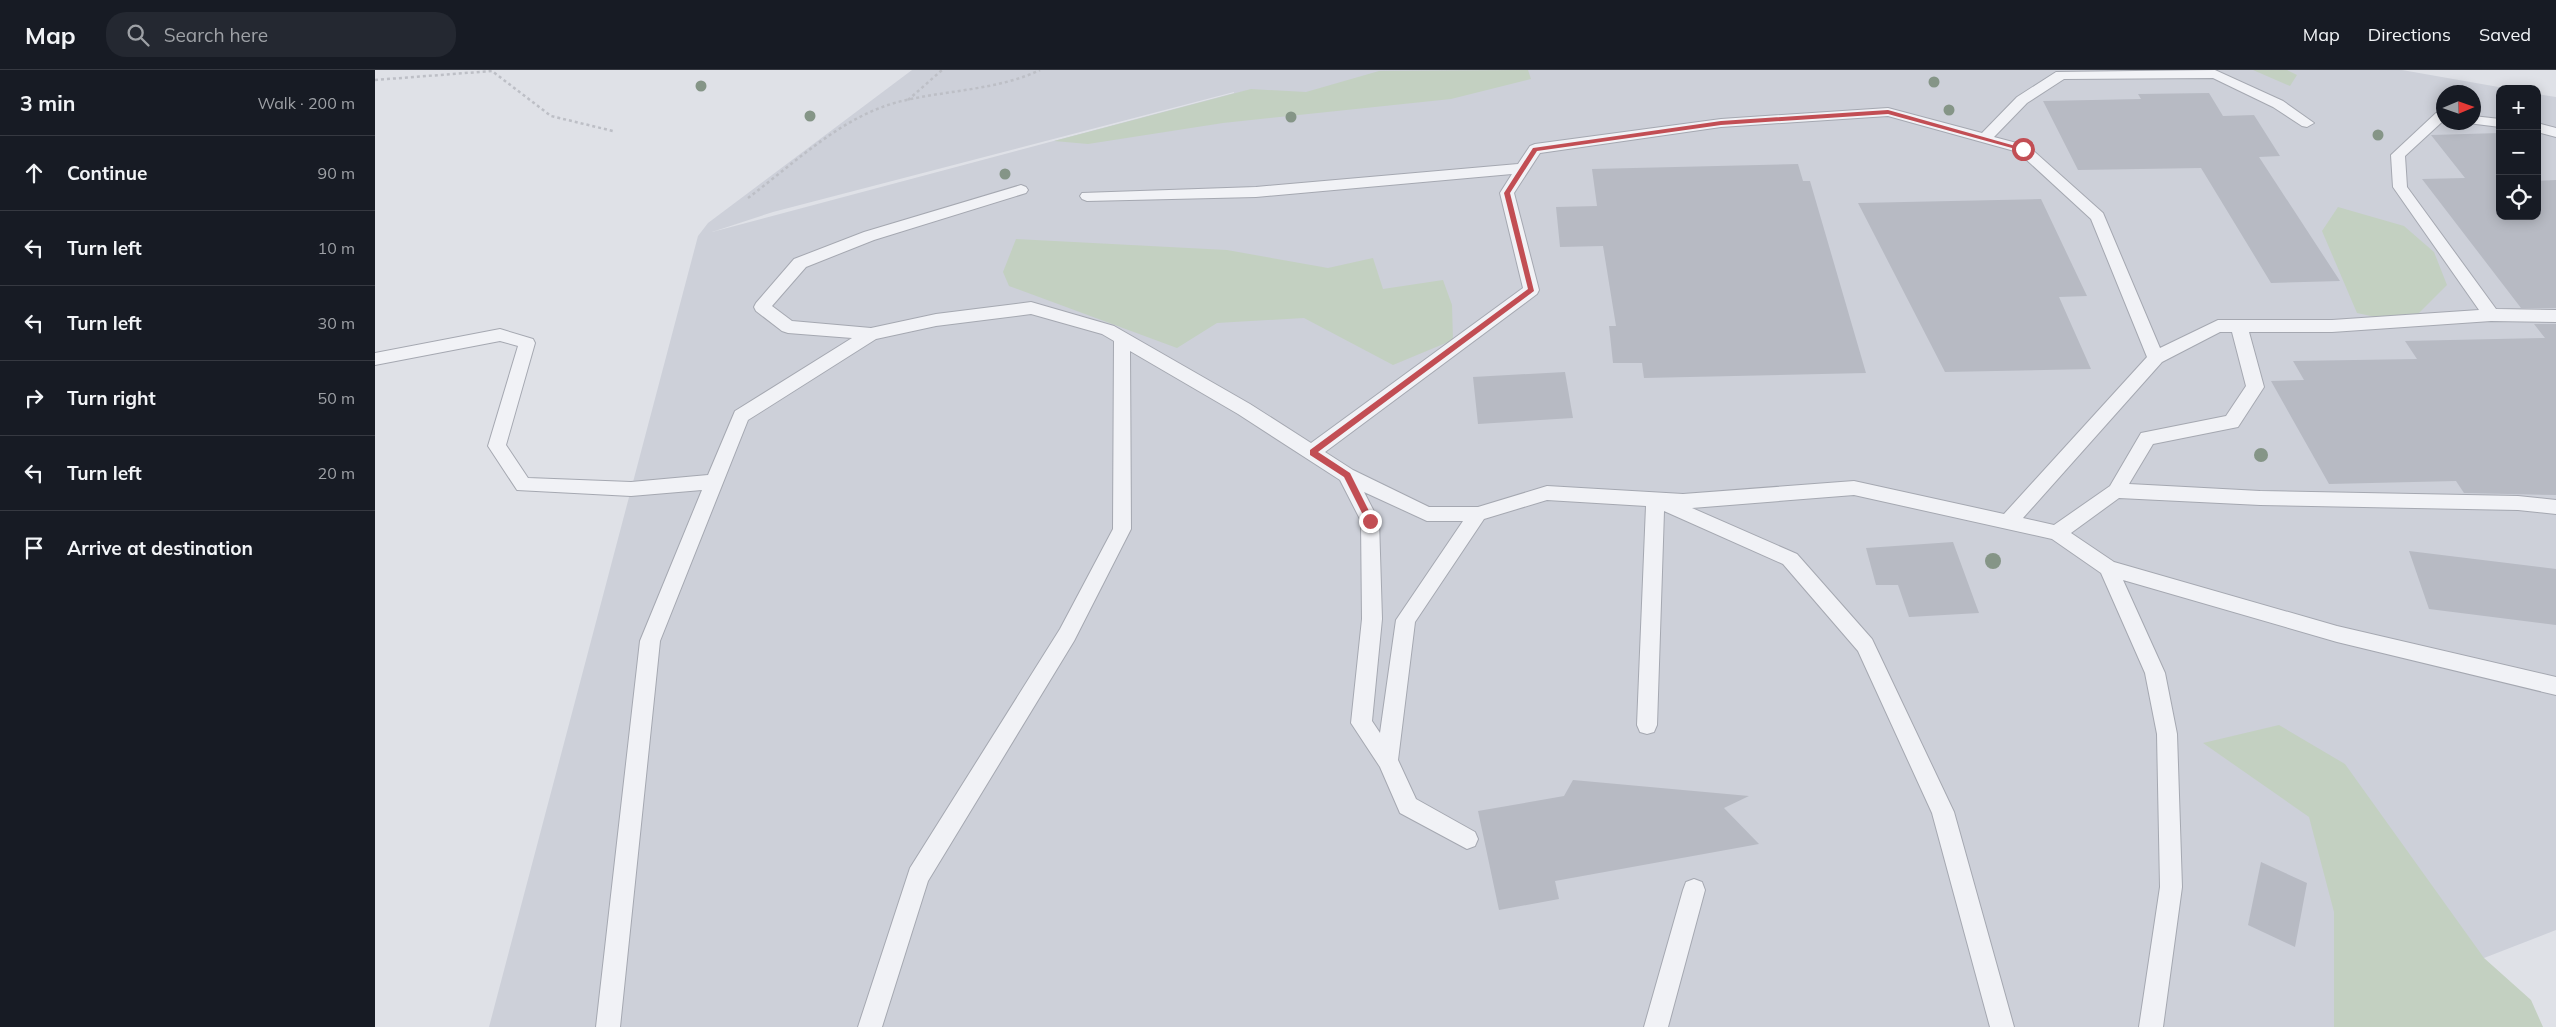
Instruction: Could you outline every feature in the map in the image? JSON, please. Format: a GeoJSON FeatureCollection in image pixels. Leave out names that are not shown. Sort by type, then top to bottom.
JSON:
{"type":"FeatureCollection","features":[{"type":"Feature","properties":{"kind":"lane"},"geometry":{"type":"LineString","coordinates":[[1985,138],[2021,100],[2061,75],[2215,74],[2278,104],[2307,123]]}},
{"type":"Feature","properties":{"kind":"lane"},"geometry":{"type":"LineString","coordinates":[[1312,452],[1531,290],[1507,193],[1535,149],[1721,123],[1888,112],[2023,149],[2098,218],[2157,358]]}},
{"type":"Feature","properties":{"kind":"lane"},"geometry":{"type":"LineString","coordinates":[[2436,121],[2398,155],[2400,187],[2491,315]]}},
{"type":"Feature","properties":{"kind":"lane"},"geometry":{"type":"LineString","coordinates":[[2481,121],[2496,123]]}},
{"type":"Feature","properties":{"kind":"lane"},"geometry":{"type":"LineString","coordinates":[[2541,128],[2556,133]]}},
{"type":"Feature","properties":{"kind":"lane"},"geometry":{"type":"LineString","coordinates":[[1087,196],[1256,192],[1523,168]]}},
{"type":"Feature","properties":{"kind":"lane"},"geometry":{"type":"LineString","coordinates":[[1021,190],[869,236],[800,263],[762,307],[788,326],[871,334],[936,320],[1031,308],[1109,330],[1244,408],[1347,475],[1427,514],[1478,514],[1547,493],[1683,501],[1854,488],[2057,533],[2108,568],[2337,634],[2556,686]]}},
{"type":"Feature","properties":{"kind":"lane"},"geometry":{"type":"LineString","coordinates":[[2008,522],[2085,434],[2157,358],[2218,326],[2332,326],[2491,315],[2556,316]]}},
{"type":"Feature","properties":{"kind":"lane"},"geometry":{"type":"LineString","coordinates":[[2057,533],[2116,491],[2147,438],[2232,422],[2255,387],[2239,326]]}},
{"type":"Feature","properties":{"kind":"lane"},"geometry":{"type":"LineString","coordinates":[[608,1027],[650,641],[741,416],[871,334]]}},
{"type":"Feature","properties":{"kind":"lane"},"geometry":{"type":"LineString","coordinates":[[375,359],[500,335],[527,343],[497,446],[523,485],[631,489],[714,482]]}},
{"type":"Feature","properties":{"kind":"lane"},"geometry":{"type":"LineString","coordinates":[[870,1027],[918,876],[1067,634],[1122,529],[1122,338]]}},
{"type":"Feature","properties":{"kind":"lane"},"geometry":{"type":"LineString","coordinates":[[1347,475],[1370,521],[1372,619],[1361,723],[1387,760],[1408,806],[1467,840]]}},
{"type":"Feature","properties":{"kind":"lane"},"geometry":{"type":"LineString","coordinates":[[2116,491],[2260,498],[2518,503],[2556,507]]}},
{"type":"Feature","properties":{"kind":"lane"},"geometry":{"type":"LineString","coordinates":[[1647,725],[1655,499]]}},
{"type":"Feature","properties":{"kind":"lane"},"geometry":{"type":"LineString","coordinates":[[1655,499],[1790,559],[1865,645],[1943,812],[2002,1027]]}},
{"type":"Feature","properties":{"kind":"lane"},"geometry":{"type":"LineString","coordinates":[[1387,760],[1406,620],[1478,514]]}},
{"type":"Feature","properties":{"kind":"lane"},"geometry":{"type":"LineString","coordinates":[[2108,568],[2155,673],[2167,734],[2171,887],[2151,1027]]}},
{"type":"Feature","properties":{"kind":"lane"},"geometry":{"type":"LineString","coordinates":[[1656,1027],[1694,890]]}},
{"type":"Feature","properties":{"kind":"path"},"geometry":{"type":"LineString","coordinates":[[908,100],[942,70]]}},
{"type":"Feature","properties":{"kind":"path"},"geometry":{"type":"LineString","coordinates":[[747,198],[854,118],[908,100],[1021,79],[1040,70]]}},
{"type":"Feature","properties":{"kind":"path"},"geometry":{"type":"LineString","coordinates":[[375,80],[491,72],[551,116],[613,131]]}},
{"type":"Feature","properties":{"kind":"shaded area"},"geometry":{"type":"Polygon","coordinates":[[[912,70],[2402,70],[2496,87],[2496,220],[2541,220],[2541,95],[2556,97],[2556,930],[2484,958],[2375,1027],[489,1027],[698,236],[708,223],[912,70]],[[1234,93],[773,212],[712,232],[1234,93]]]}},
{"type":"Feature","properties":{"kind":"green space"},"geometry":{"type":"Polygon","coordinates":[[[1528,70],[1531,79],[1451,99],[1223,123],[1088,144],[1054,141],[1251,89],[1306,92],[1379,71],[1528,70]]]}},
{"type":"Feature","properties":{"kind":"green space"},"geometry":{"type":"Polygon","coordinates":[[[2253,70],[2287,70],[2297,75],[2290,86],[2253,70]]]}},
{"type":"Feature","properties":{"kind":"green space"},"geometry":{"type":"Polygon","coordinates":[[[2338,207],[2404,226],[2434,252],[2447,285],[2408,324],[2357,313],[2322,231],[2338,207]]]}},
{"type":"Feature","properties":{"kind":"green space"},"geometry":{"type":"Polygon","coordinates":[[[1016,239],[1227,250],[1328,268],[1373,258],[1383,289],[1443,280],[1452,305],[1453,340],[1393,365],[1304,318],[1217,323],[1177,348],[1009,286],[1003,272],[1016,239]]]}},
{"type":"Feature","properties":{"kind":"green space"},"geometry":{"type":"Polygon","coordinates":[[[2279,725],[2345,764],[2484,958],[2531,1000],[2543,1027],[2334,1027],[2334,912],[2309,817],[2203,743],[2279,725]]]}},
{"type":"Feature","properties":{"kind":"building"},"geometry":{"type":"Polygon","coordinates":[[[2209,93],[2223,116],[2254,115],[2280,156],[2259,157],[2340,281],[2271,283],[2201,168],[2078,170],[2043,101],[2141,99],[2138,94],[2209,93]]]}},
{"type":"Feature","properties":{"kind":"building"},"geometry":{"type":"Polygon","coordinates":[[[2496,133],[2496,220],[2541,220],[2541,181],[2556,180],[2556,308],[2521,308],[2422,179],[2465,178],[2431,135],[2496,133]]]}},
{"type":"Feature","properties":{"kind":"building"},"geometry":{"type":"Polygon","coordinates":[[[1798,164],[1803,181],[1810,181],[1866,373],[1644,378],[1642,363],[1613,363],[1609,326],[1616,326],[1603,246],[1560,247],[1556,207],[1597,206],[1592,169],[1798,164]]]}},
{"type":"Feature","properties":{"kind":"building"},"geometry":{"type":"Polygon","coordinates":[[[2041,199],[2087,296],[2059,297],[2091,369],[1945,372],[1858,203],[2041,199]]]}},
{"type":"Feature","properties":{"kind":"building"},"geometry":{"type":"Polygon","coordinates":[[[2534,324],[2556,324],[2556,495],[2464,493],[2456,481],[2329,484],[2271,381],[2304,380],[2293,361],[2417,359],[2405,341],[2545,338],[2534,324]]]}},
{"type":"Feature","properties":{"kind":"building"},"geometry":{"type":"Polygon","coordinates":[[[1565,372],[1573,418],[1478,424],[1473,377],[1565,372]]]}},
{"type":"Feature","properties":{"kind":"building"},"geometry":{"type":"Polygon","coordinates":[[[1953,542],[1979,613],[1909,617],[1898,585],[1876,585],[1866,548],[1953,542]]]}},
{"type":"Feature","properties":{"kind":"building"},"geometry":{"type":"Polygon","coordinates":[[[2409,551],[2556,569],[2556,625],[2429,609],[2409,551]]]}},
{"type":"Feature","properties":{"kind":"building"},"geometry":{"type":"Polygon","coordinates":[[[1573,780],[1749,796],[1724,808],[1759,844],[1555,881],[1559,899],[1499,910],[1478,811],[1564,796],[1573,780]]]}},
{"type":"Feature","properties":{"kind":"building"},"geometry":{"type":"Polygon","coordinates":[[[2261,862],[2307,883],[2295,947],[2248,925],[2261,862]]]}},
{"type":"Feature","properties":{"kind":"route"},"geometry":{"type":"LineString","coordinates":[[1370,521],[1347,475],[1312,452],[1531,290],[1507,193],[1535,149],[1721,123],[1888,112],[2023,149]]}}]}
